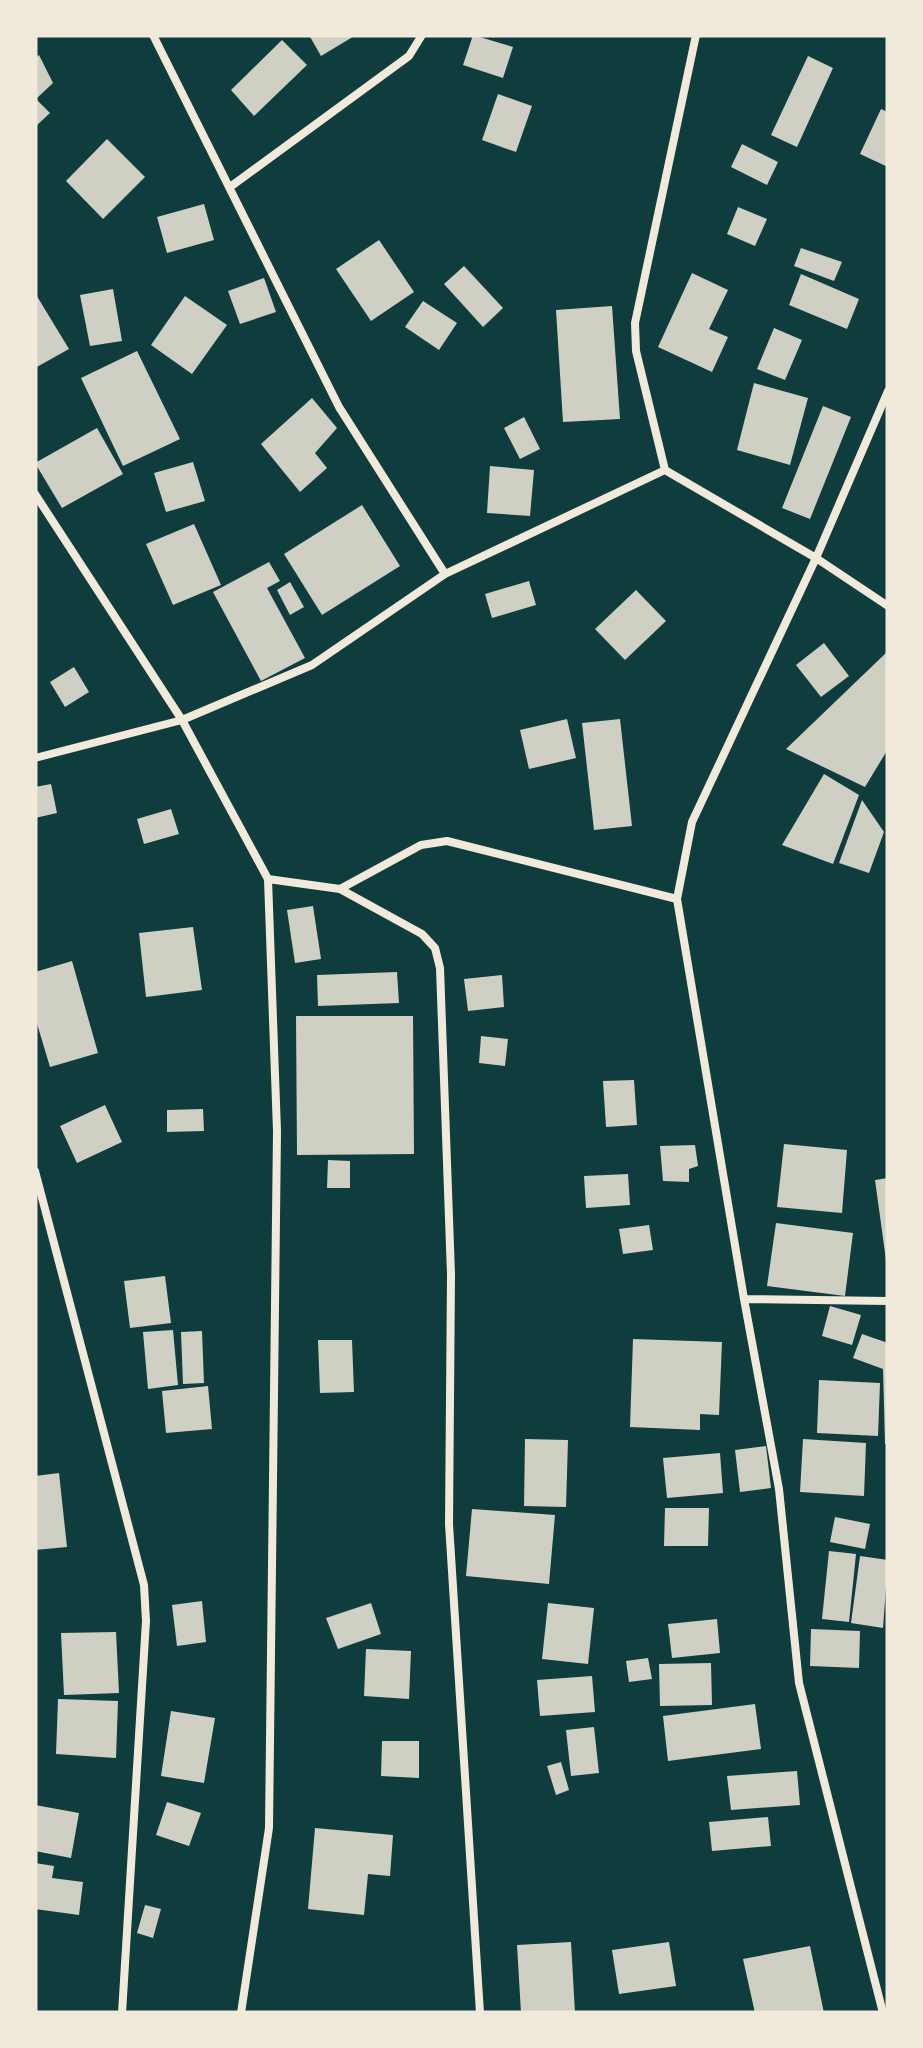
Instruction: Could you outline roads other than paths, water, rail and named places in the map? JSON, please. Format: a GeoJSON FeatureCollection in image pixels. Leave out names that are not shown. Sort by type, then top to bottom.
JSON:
{"type":"FeatureCollection","features":[{"type":"Feature","properties":{"kind":"lane"},"geometry":{"type":"LineString","coordinates":[[153,35],[340,407],[444,574]]}},
{"type":"Feature","properties":{"kind":"lane"},"geometry":{"type":"LineString","coordinates":[[230,187],[409,56],[422,35]]}},
{"type":"Feature","properties":{"kind":"lane"},"geometry":{"type":"LineString","coordinates":[[696,35],[635,323],[636,351],[665,470],[816,558],[888,606]]}},
{"type":"Feature","properties":{"kind":"lane"},"geometry":{"type":"LineString","coordinates":[[883,2013],[799,1683],[779,1489],[677,899],[692,822],[816,558],[888,391]]}},
{"type":"Feature","properties":{"kind":"lane"},"geometry":{"type":"LineString","coordinates":[[35,758],[182,720],[312,665],[444,574],[665,470]]}},
{"type":"Feature","properties":{"kind":"lane"},"geometry":{"type":"LineString","coordinates":[[35,494],[182,720],[268,879],[277,1131],[269,1828],[241,2013]]}},
{"type":"Feature","properties":{"kind":"lane"},"geometry":{"type":"LineString","coordinates":[[340,889],[421,845],[446,841],[677,899]]}},
{"type":"Feature","properties":{"kind":"lane"},"geometry":{"type":"LineString","coordinates":[[268,879],[340,889],[422,934],[436,948],[440,968],[451,1274],[449,1524],[480,2013]]}},
{"type":"Feature","properties":{"kind":"lane"},"geometry":{"type":"LineString","coordinates":[[35,1170],[144,1585],[146,1621],[122,2013]]}},
{"type":"Feature","properties":{"kind":"lane"},"geometry":{"type":"LineString","coordinates":[[744,1300],[888,1301]]}}]}
